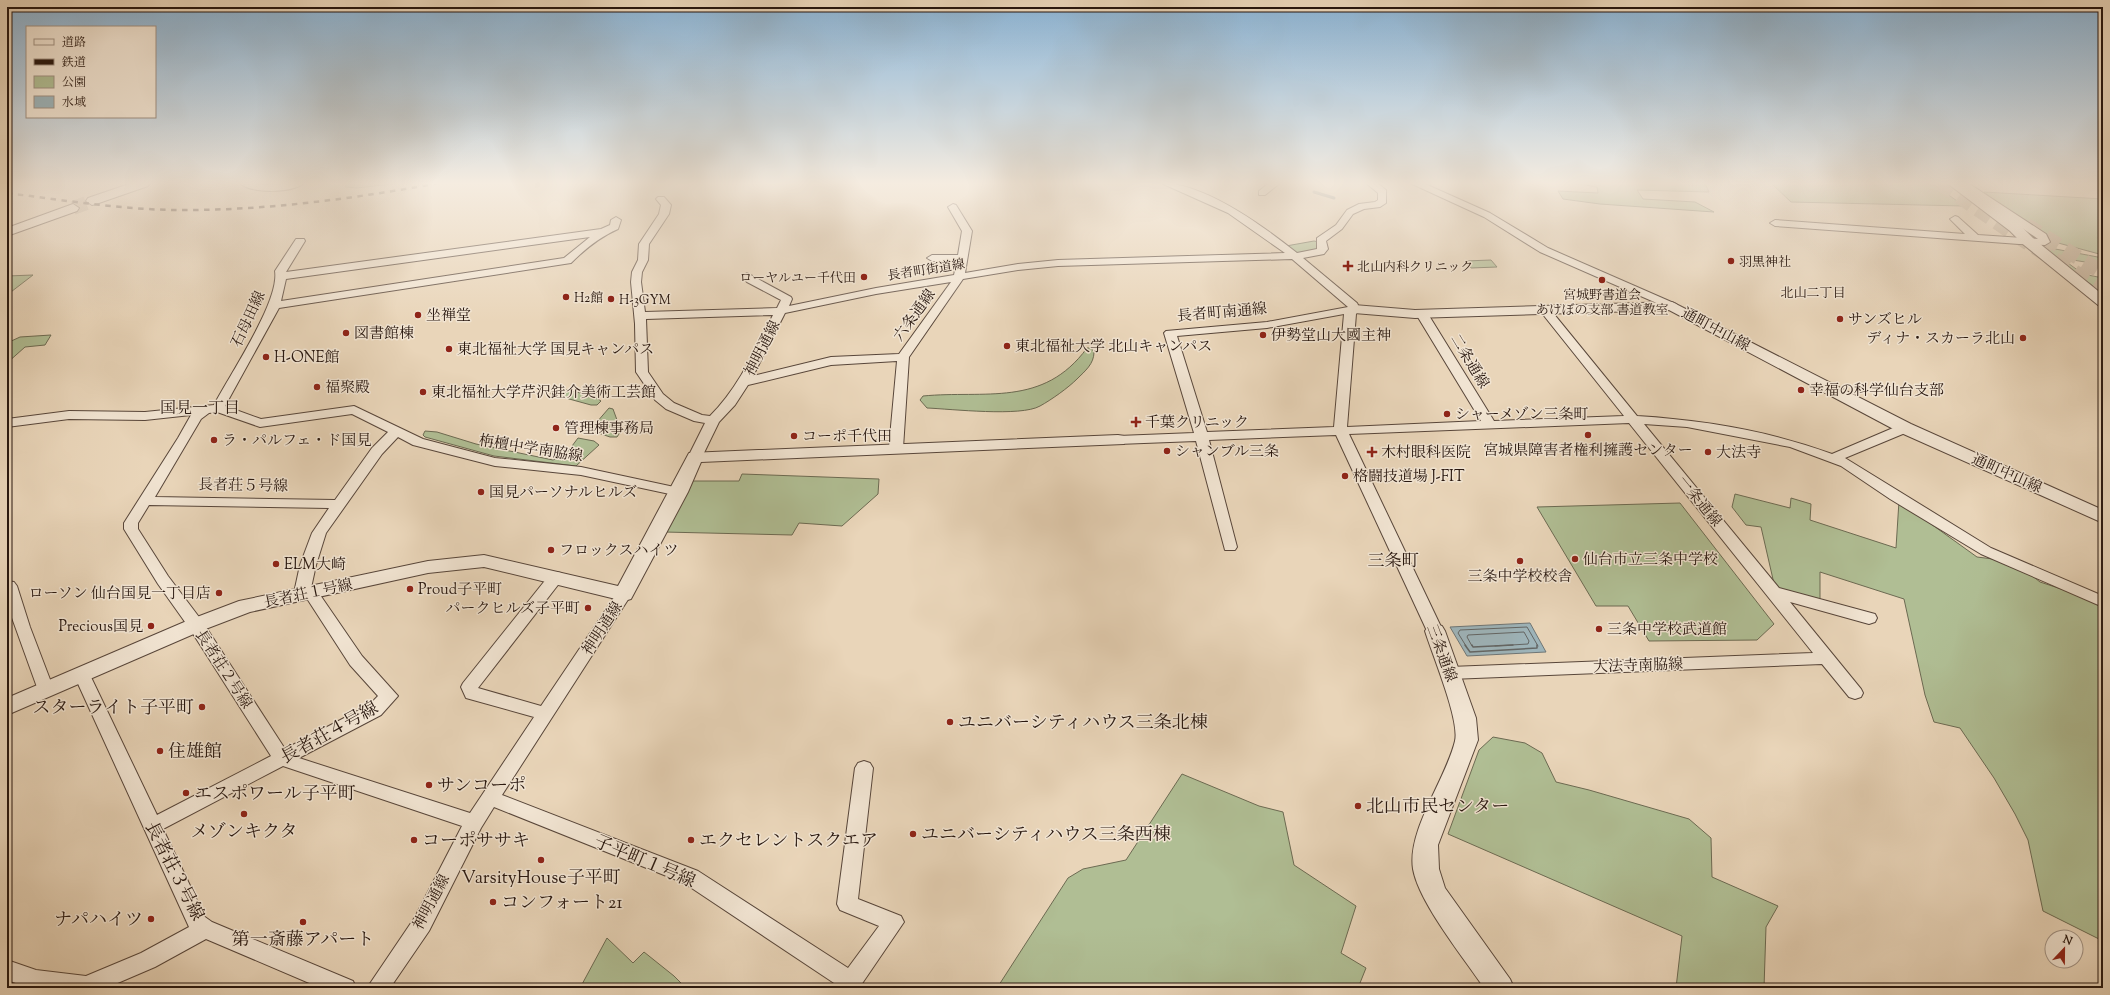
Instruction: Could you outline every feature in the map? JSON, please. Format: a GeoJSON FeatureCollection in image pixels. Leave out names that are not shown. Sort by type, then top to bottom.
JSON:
{"type":"FeatureCollection","features":[{"type":"Feature","properties":{"kind":"street"},"geometry":{"type":"LineString","coordinates":[[275,305],[567,261],[582,246],[609,229]]}},
{"type":"Feature","properties":{"kind":"street"},"geometry":{"type":"LineString","coordinates":[[654,229],[644,244],[643,260],[637,272],[636,282],[640,316],[642,372],[659,397],[670,406],[699,418],[713,420]]}},
{"type":"Feature","properties":{"kind":"street","name":"六条通線"},"geometry":{"type":"LineString","coordinates":[[896,448],[903,357],[959,278],[966,229]]}},
{"type":"Feature","properties":{"kind":"street"},"geometry":{"type":"LineString","coordinates":[[1259,229],[1295,256],[1353,305],[1354,309],[1350,314],[1340,430]]}},
{"type":"Feature","properties":{"kind":"street","name":"長者町街道線"},"geometry":{"type":"LineString","coordinates":[[640,316],[781,311],[876,292],[1018,267],[1058,263],[1295,256],[1320,252],[1323,249],[1322,240],[1336,229]]}},
{"type":"Feature","properties":{"kind":"street"},"geometry":{"type":"LineString","coordinates":[[1511,229],[1544,250],[1672,306]]}},
{"type":"Feature","properties":{"kind":"street"},"geometry":{"type":"LineString","coordinates":[[1861,229],[2029,242],[2042,242],[2045,240],[2042,236],[2030,229]]}},
{"type":"Feature","properties":{"kind":"street"},"geometry":{"type":"LineString","coordinates":[[1966,229],[1975,238]]}},
{"type":"Feature","properties":{"kind":"street"},"geometry":{"type":"LineString","coordinates":[[2014,229],[2103,302]]}},
{"type":"Feature","properties":{"kind":"street"},"geometry":{"type":"LineString","coordinates":[[281,276],[603,232]]}},
{"type":"Feature","properties":{"kind":"street","name":"石母田線"},"geometry":{"type":"LineString","coordinates":[[211,410],[275,305],[281,276],[280,271],[300,241]]}},
{"type":"Feature","properties":{"kind":"street"},"geometry":{"type":"LineString","coordinates":[[932,258],[962,258]]}},
{"type":"Feature","properties":{"kind":"street","name":"神明通線"},"geometry":{"type":"LineString","coordinates":[[378,988],[422,924],[474,822],[624,594],[679,492],[713,420],[732,402],[744,382],[766,336],[781,311],[786,299],[751,280],[747,276]]}},
{"type":"Feature","properties":{"kind":"street","name":"通町中山線"},"geometry":{"type":"LineString","coordinates":[[1354,309],[1422,314],[1672,306],[1905,428],[2103,517]]}},
{"type":"Feature","properties":{"kind":"street","name":"長者町南通線"},"geometry":{"type":"LineString","coordinates":[[1230,547],[1202,438],[1170,333],[1267,325],[1354,309]]}},
{"type":"Feature","properties":{"kind":"street","name":"一条通線"},"geometry":{"type":"LineString","coordinates":[[1545,310],[1855,693]]}},
{"type":"Feature","properties":{"kind":"street","name":"二条通線"},"geometry":{"type":"LineString","coordinates":[[1422,314],[1490,425]]}},
{"type":"Feature","properties":{"kind":"street"},"geometry":{"type":"LineString","coordinates":[[744,382],[831,361],[903,357]]}},
{"type":"Feature","properties":{"kind":"street","name":"栴檀中学南脇線"},"geometry":{"type":"LineString","coordinates":[[7,423],[69,414],[144,416],[211,410],[260,423],[354,410],[418,442],[495,462],[581,471],[679,492]]}},
{"type":"Feature","properties":{"kind":"street","name":"長者荘２号線"},"geometry":{"type":"LineString","coordinates":[[211,410],[196,417],[186,438],[131,523],[131,528],[163,580],[196,625],[282,759]]}},
{"type":"Feature","properties":{"kind":"street"},"geometry":{"type":"LineString","coordinates":[[695,457],[896,448],[1202,438],[1340,430],[1632,419],[1687,423],[1793,444],[1846,462],[1895,496],[1986,551],[2103,602]]}},
{"type":"Feature","properties":{"kind":"street"},"geometry":{"type":"LineString","coordinates":[[1833,458],[1905,428]]}},
{"type":"Feature","properties":{"kind":"street","name":"三条通線"},"geometry":{"type":"LineString","coordinates":[[1340,430],[1435,631],[1465,718],[1467,740],[1426,845],[1426,869],[1434,893],[1500,988]]}},
{"type":"Feature","properties":{"kind":"street"},"geometry":{"type":"LineString","coordinates":[[307,593],[308,565],[319,533],[377,451],[396,431]]}},
{"type":"Feature","properties":{"kind":"street","name":"長者荘５号線"},"geometry":{"type":"LineString","coordinates":[[145,501],[339,504]]}},
{"type":"Feature","properties":{"kind":"street","name":"長者荘１号線"},"geometry":{"type":"LineString","coordinates":[[7,707],[196,625],[246,606],[428,567],[484,561],[624,594]]}},
{"type":"Feature","properties":{"kind":"street"},"geometry":{"type":"LineString","coordinates":[[546,714],[472,694],[469,687],[556,577]]}},
{"type":"Feature","properties":{"kind":"street"},"geometry":{"type":"LineString","coordinates":[[7,586],[9,586],[22,627],[46,690]]}},
{"type":"Feature","properties":{"kind":"street"},"geometry":{"type":"LineString","coordinates":[[1774,592],[1869,618]]}},
{"type":"Feature","properties":{"kind":"street","name":"長者荘４号線"},"geometry":{"type":"LineString","coordinates":[[152,826],[375,710],[389,696],[377,686],[347,650],[307,593]]}},
{"type":"Feature","properties":{"kind":"street","name":"大法寺南脇線"},"geometry":{"type":"LineString","coordinates":[[1450,673],[1827,658]]}},
{"type":"Feature","properties":{"kind":"street","name":"長者荘３号線"},"geometry":{"type":"LineString","coordinates":[[82,675],[198,924],[205,929],[345,988]]}},
{"type":"Feature","properties":{"kind":"street"},"geometry":{"type":"LineString","coordinates":[[282,759],[474,822]]}},
{"type":"Feature","properties":{"kind":"street"},"geometry":{"type":"LineString","coordinates":[[848,985],[894,922],[847,904],[864,768]]}},
{"type":"Feature","properties":{"kind":"street","name":"子平町１号線"},"geometry":{"type":"LineString","coordinates":[[490,798],[691,877],[848,985]]}},
{"type":"Feature","properties":{"kind":"street"},"geometry":{"type":"LineString","coordinates":[[7,970],[36,980],[86,987],[148,960],[205,929]]}},
{"type":"Feature","properties":{"kind":"green space"},"geometry":{"type":"Polygon","coordinates":[[[2031,229],[2103,229],[2103,255],[2047,240],[2031,229]]]}},
{"type":"Feature","properties":{"kind":"green space"},"geometry":{"type":"Polygon","coordinates":[[[1314,241],[1319,242],[1321,248],[1295,255],[1286,246],[1314,241]]]}},
{"type":"Feature","properties":{"kind":"green space"},"geometry":{"type":"Polygon","coordinates":[[[2050,248],[2103,258],[2103,265],[2061,258],[2083,274],[2103,278],[2103,293],[2043,250],[2050,248]]]}},
{"type":"Feature","properties":{"kind":"green space"},"geometry":{"type":"Polygon","coordinates":[[[1491,260],[1497,267],[1471,268],[1465,261],[1491,260]]]}},
{"type":"Feature","properties":{"kind":"green space"},"geometry":{"type":"Polygon","coordinates":[[[33,275],[7,295],[7,276],[33,275]]]}},
{"type":"Feature","properties":{"kind":"green space"},"geometry":{"type":"Polygon","coordinates":[[[51,335],[45,345],[25,347],[7,363],[7,343],[20,337],[51,335]]]}},
{"type":"Feature","properties":{"kind":"green space"},"geometry":{"type":"Polygon","coordinates":[[[1087,348],[1091,348],[1094,352],[1094,356],[1091,364],[1086,370],[1059,394],[1040,406],[1031,409],[1002,412],[927,408],[920,400],[923,396],[991,394],[1032,388],[1052,380],[1070,367],[1087,348]]]}},
{"type":"Feature","properties":{"kind":"green space"},"geometry":{"type":"Polygon","coordinates":[[[559,388],[594,396],[601,401],[597,405],[591,405],[551,394],[551,391],[559,388]]]}},
{"type":"Feature","properties":{"kind":"green space"},"geometry":{"type":"Polygon","coordinates":[[[609,408],[613,409],[621,431],[617,437],[610,437],[590,430],[609,408]]]}},
{"type":"Feature","properties":{"kind":"green space"},"geometry":{"type":"Polygon","coordinates":[[[425,431],[437,432],[476,444],[553,460],[566,454],[578,438],[594,441],[599,445],[576,466],[494,456],[425,437],[423,435],[425,431]]]}},
{"type":"Feature","properties":{"kind":"green space"},"geometry":{"type":"Polygon","coordinates":[[[742,474],[879,479],[878,494],[842,526],[799,523],[792,535],[664,532],[689,481],[739,481],[742,474]]]}},
{"type":"Feature","properties":{"kind":"green space"},"geometry":{"type":"Polygon","coordinates":[[[1735,494],[1790,508],[1791,498],[1811,504],[1810,520],[1896,548],[1899,501],[1977,557],[2001,560],[2030,574],[2040,582],[2098,601],[2103,612],[2103,941],[2084,932],[2084,929],[2079,929],[2043,911],[2028,840],[2015,814],[1994,778],[1960,728],[1934,722],[1925,695],[1904,599],[1820,572],[1820,601],[1775,588],[1761,527],[1746,525],[1732,507],[1735,494]]]}},
{"type":"Feature","properties":{"kind":"green space"},"geometry":{"type":"Polygon","coordinates":[[[1680,503],[1774,624],[1757,640],[1649,641],[1628,606],[1596,606],[1537,507],[1680,503]]]}},
{"type":"Feature","properties":{"kind":"green space"},"geometry":{"type":"Polygon","coordinates":[[[1493,737],[1525,743],[1542,753],[1556,782],[1689,819],[1711,838],[1712,877],[1778,906],[1766,927],[1764,988],[1676,988],[1682,936],[1448,834],[1479,750],[1493,737]]]}},
{"type":"Feature","properties":{"kind":"green space"},"geometry":{"type":"Polygon","coordinates":[[[1182,774],[1259,806],[1283,812],[1294,865],[1356,906],[1341,953],[1366,968],[1358,988],[997,988],[1068,878],[1083,869],[1126,860],[1182,774]]]}},
{"type":"Feature","properties":{"kind":"green space"},"geometry":{"type":"Polygon","coordinates":[[[607,938],[633,963],[644,952],[674,976],[686,988],[580,988],[607,938]]]}},
{"type":"Feature","properties":{"kind":"water"},"geometry":{"type":"Polygon","coordinates":[[[1530,623],[1546,652],[1467,656],[1450,627],[1530,623]]]}},
{"type":"Feature","properties":{"kind":"tunnel"},"geometry":{"type":"LineString","coordinates":[[2007,229],[2103,290]]}},
{"type":"Feature","properties":{"kind":"tunnel"},"geometry":{"type":"LineString","coordinates":[[2033,229],[2103,273]]}},
{"type":"Feature","properties":{"kind":"place","name":"羽黒神社"},"geometry":{"type":"Point","coordinates":[1731,261]}},
{"type":"Feature","properties":{"kind":"place","name":"北山内科クリニック"},"geometry":{"type":"Point","coordinates":[1348,266]}},
{"type":"Feature","properties":{"kind":"place","name":"ローヤルユー千代田"},"geometry":{"type":"Point","coordinates":[864,277]}},
{"type":"Feature","properties":{"kind":"place","name":"宮城野書道会 あけぼの支部 書道教室"},"geometry":{"type":"Point","coordinates":[1602,280]}},
{"type":"Feature","properties":{"kind":"place","name":"H2館"},"geometry":{"type":"Point","coordinates":[566,297]}},
{"type":"Feature","properties":{"kind":"place","name":"H-3GYM"},"geometry":{"type":"Point","coordinates":[611,299]}},
{"type":"Feature","properties":{"kind":"place","name":"坐禅堂"},"geometry":{"type":"Point","coordinates":[418,315]}},
{"type":"Feature","properties":{"kind":"place","name":"サンズヒル"},"geometry":{"type":"Point","coordinates":[1840,319]}},
{"type":"Feature","properties":{"kind":"place","name":"図書館棟"},"geometry":{"type":"Point","coordinates":[346,333]}},
{"type":"Feature","properties":{"kind":"place","name":"伊勢堂山大國主神"},"geometry":{"type":"Point","coordinates":[1263,335]}},
{"type":"Feature","properties":{"kind":"place","name":"ディナ・スカーラ北山"},"geometry":{"type":"Point","coordinates":[2023,338]}},
{"type":"Feature","properties":{"kind":"place","name":"東北福祉大学 北山キャンパス"},"geometry":{"type":"Point","coordinates":[1007,346]}},
{"type":"Feature","properties":{"kind":"place","name":"東北福祉大学 国見キャンパス"},"geometry":{"type":"Point","coordinates":[449,349]}},
{"type":"Feature","properties":{"kind":"place","name":"H-ONE館"},"geometry":{"type":"Point","coordinates":[266,357]}},
{"type":"Feature","properties":{"kind":"place","name":"福聚殿"},"geometry":{"type":"Point","coordinates":[317,387]}},
{"type":"Feature","properties":{"kind":"place","name":"幸福の科学仙台支部"},"geometry":{"type":"Point","coordinates":[1801,390]}},
{"type":"Feature","properties":{"kind":"place","name":"東北福祉大学芹沢銈介美術工芸館"},"geometry":{"type":"Point","coordinates":[423,392]}},
{"type":"Feature","properties":{"kind":"place","name":"シャーメゾン三条町"},"geometry":{"type":"Point","coordinates":[1447,414]}},
{"type":"Feature","properties":{"kind":"place","name":"千葉クリニック"},"geometry":{"type":"Point","coordinates":[1136,422]}},
{"type":"Feature","properties":{"kind":"place","name":"管理棟事務局"},"geometry":{"type":"Point","coordinates":[556,428]}},
{"type":"Feature","properties":{"kind":"place","name":"宮城県障害者権利擁護センター"},"geometry":{"type":"Point","coordinates":[1588,435]}},
{"type":"Feature","properties":{"kind":"place","name":"コーポ千代田"},"geometry":{"type":"Point","coordinates":[794,436]}},
{"type":"Feature","properties":{"kind":"place","name":"ラ・パルフェ・ド国見"},"geometry":{"type":"Point","coordinates":[214,440]}},
{"type":"Feature","properties":{"kind":"place","name":"シャンブル三条"},"geometry":{"type":"Point","coordinates":[1167,451]}},
{"type":"Feature","properties":{"kind":"place","name":"木村眼科医院"},"geometry":{"type":"Point","coordinates":[1372,452]}},
{"type":"Feature","properties":{"kind":"place","name":"大法寺"},"geometry":{"type":"Point","coordinates":[1708,452]}},
{"type":"Feature","properties":{"kind":"place","name":"格闘技道場 J-FIT"},"geometry":{"type":"Point","coordinates":[1345,476]}},
{"type":"Feature","properties":{"kind":"place","name":"国見パーソナルヒルズ"},"geometry":{"type":"Point","coordinates":[481,492]}},
{"type":"Feature","properties":{"kind":"place","name":"フロックスハイツ"},"geometry":{"type":"Point","coordinates":[551,550]}},
{"type":"Feature","properties":{"kind":"place","name":"仙台市立三条中学校"},"geometry":{"type":"Point","coordinates":[1575,559]}},
{"type":"Feature","properties":{"kind":"place","name":"三条中学校校舎"},"geometry":{"type":"Point","coordinates":[1520,561]}},
{"type":"Feature","properties":{"kind":"place","name":"ELM大崎"},"geometry":{"type":"Point","coordinates":[276,564]}},
{"type":"Feature","properties":{"kind":"place","name":"Proud子平町"},"geometry":{"type":"Point","coordinates":[410,589]}},
{"type":"Feature","properties":{"kind":"place","name":"ローソン 仙台国見一丁目店"},"geometry":{"type":"Point","coordinates":[219,593]}},
{"type":"Feature","properties":{"kind":"place","name":"パークヒルズ子平町"},"geometry":{"type":"Point","coordinates":[588,608]}},
{"type":"Feature","properties":{"kind":"place","name":"Precious国見"},"geometry":{"type":"Point","coordinates":[151,626]}},
{"type":"Feature","properties":{"kind":"place","name":"三条中学校武道館"},"geometry":{"type":"Point","coordinates":[1599,629]}},
{"type":"Feature","properties":{"kind":"place","name":"スターライト子平町"},"geometry":{"type":"Point","coordinates":[202,707]}},
{"type":"Feature","properties":{"kind":"place","name":"ユニバーシティハウス三条北棟"},"geometry":{"type":"Point","coordinates":[950,722]}},
{"type":"Feature","properties":{"kind":"place","name":"住雄館"},"geometry":{"type":"Point","coordinates":[160,751]}},
{"type":"Feature","properties":{"kind":"place","name":"サンコーポ"},"geometry":{"type":"Point","coordinates":[429,785]}},
{"type":"Feature","properties":{"kind":"place","name":"エスポワール子平町"},"geometry":{"type":"Point","coordinates":[186,793]}},
{"type":"Feature","properties":{"kind":"place","name":"北山市民センター"},"geometry":{"type":"Point","coordinates":[1358,806]}},
{"type":"Feature","properties":{"kind":"place","name":"メゾンキクタ"},"geometry":{"type":"Point","coordinates":[244,814]}},
{"type":"Feature","properties":{"kind":"place","name":"ユニバーシティハウス三条西棟"},"geometry":{"type":"Point","coordinates":[913,834]}},
{"type":"Feature","properties":{"kind":"place","name":"コーポササキ"},"geometry":{"type":"Point","coordinates":[414,840]}},
{"type":"Feature","properties":{"kind":"place","name":"エクセレントスクエア"},"geometry":{"type":"Point","coordinates":[691,840]}},
{"type":"Feature","properties":{"kind":"place","name":"VarsityHouse子平町"},"geometry":{"type":"Point","coordinates":[541,860]}},
{"type":"Feature","properties":{"kind":"place","name":"コンフォート21"},"geometry":{"type":"Point","coordinates":[493,902]}},
{"type":"Feature","properties":{"kind":"place","name":"ナパハイツ"},"geometry":{"type":"Point","coordinates":[151,919]}},
{"type":"Feature","properties":{"kind":"place","name":"第一斎藤アパート"},"geometry":{"type":"Point","coordinates":[303,922]}},
{"type":"Feature","properties":{"kind":"district","name":"北山二丁目"},"geometry":{"type":"Point","coordinates":[1813,292]}},
{"type":"Feature","properties":{"kind":"district","name":"国見一丁目"},"geometry":{"type":"Point","coordinates":[200,407]}},
{"type":"Feature","properties":{"kind":"district","name":"三条町"},"geometry":{"type":"Point","coordinates":[1393,560]}}]}
